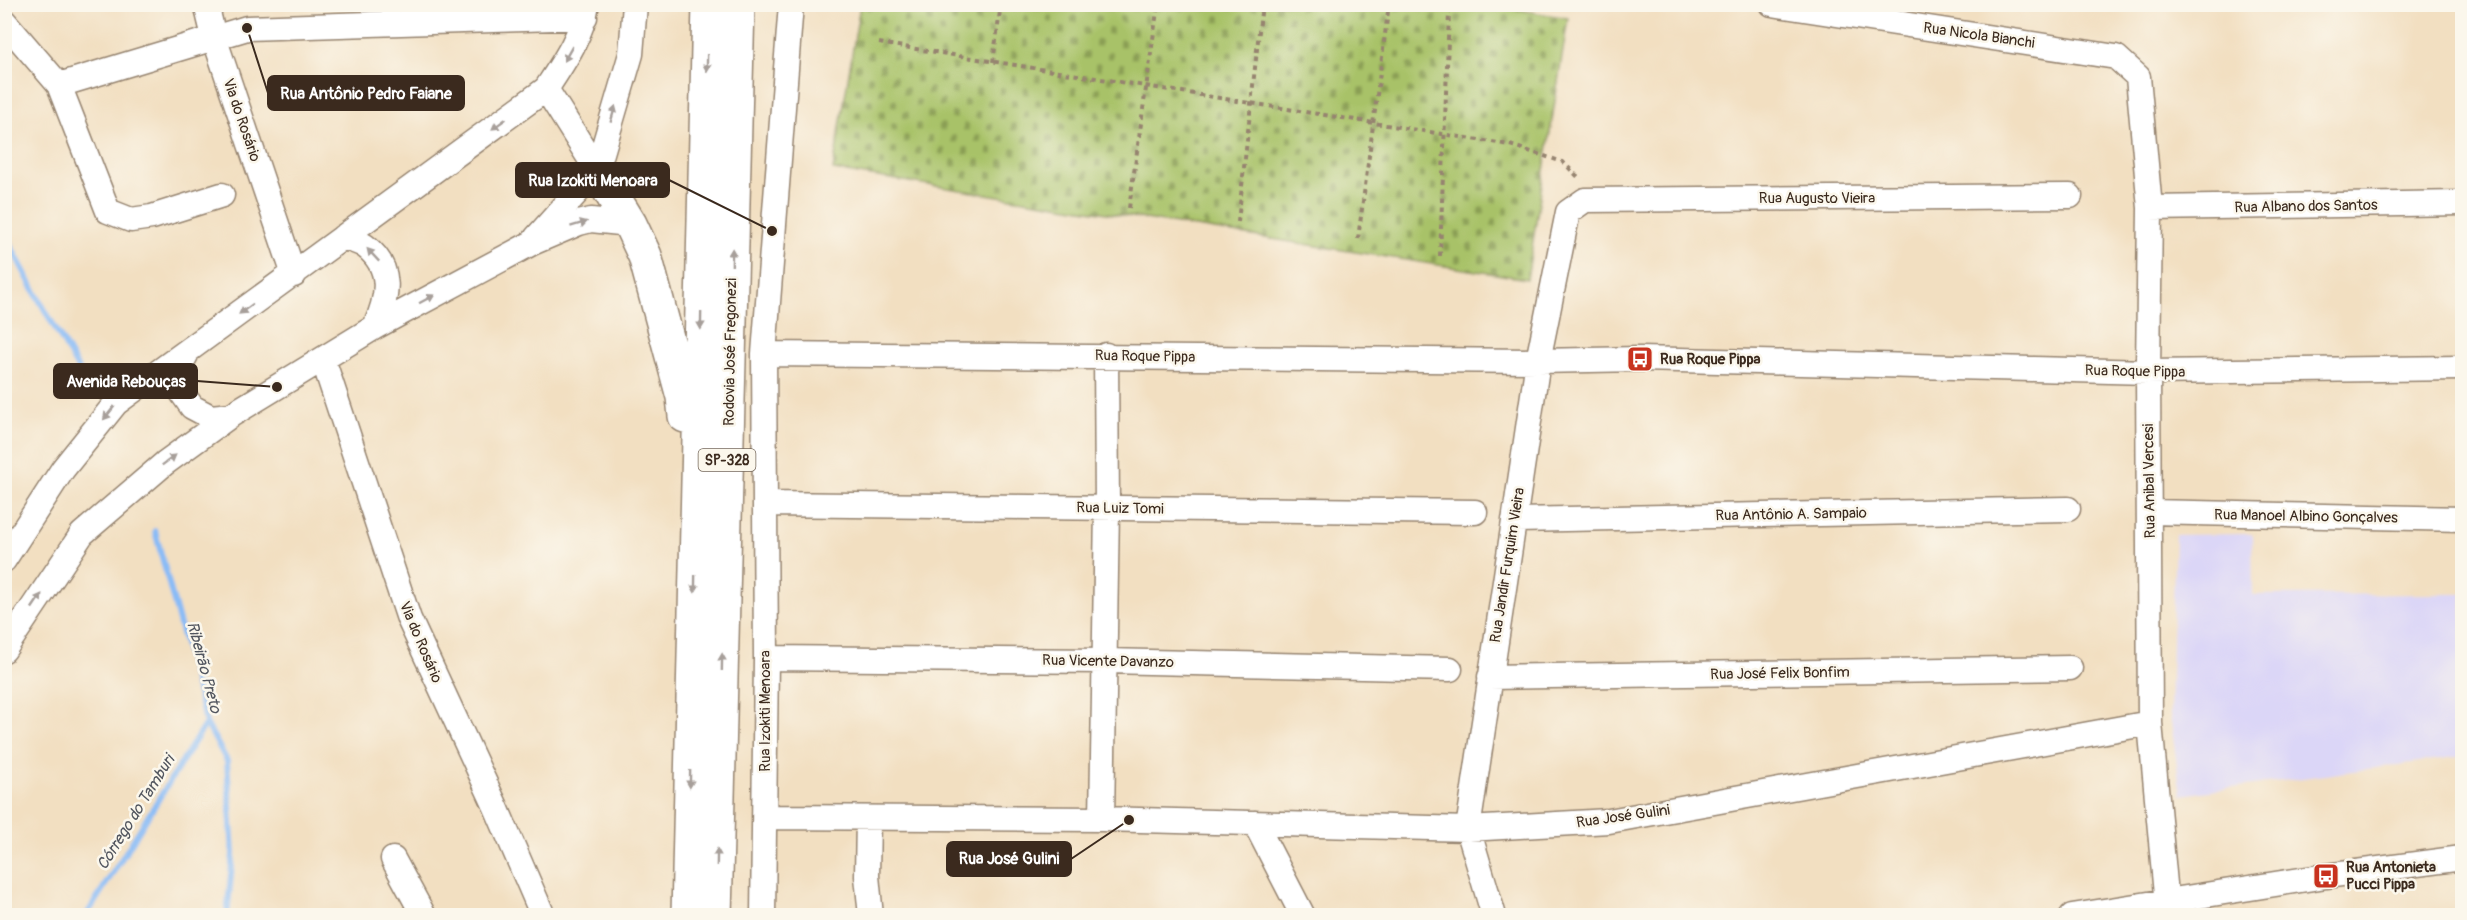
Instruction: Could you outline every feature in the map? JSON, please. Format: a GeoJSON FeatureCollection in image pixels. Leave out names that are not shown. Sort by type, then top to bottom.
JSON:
{"type":"FeatureCollection","features":[{"type":"Feature","properties":{"kind":"highway","name":"Rodovia José Fregonezi"},"geometry":{"type":"LineString","coordinates":[[688,915],[709,4]]}},
{"type":"Feature","properties":{"kind":"highway","name":"Rodovia José Fregonezi"},"geometry":{"type":"LineString","coordinates":[[715,915],[738,4]]}},
{"type":"Feature","properties":{"kind":"highway"},"geometry":{"type":"LineString","coordinates":[[737,62],[746,4]]}},
{"type":"Feature","properties":{"kind":"highway"},"geometry":{"type":"LineString","coordinates":[[597,170],[630,224],[645,256],[683,397],[697,526]]}},
{"type":"Feature","properties":{"kind":"street","name":"Via do Rosário"},"geometry":{"type":"LineString","coordinates":[[206,4],[214,37],[294,275]]}},
{"type":"Feature","properties":{"kind":"street"},"geometry":{"type":"LineString","coordinates":[[532,243],[597,170],[631,54],[635,4]]}},
{"type":"Feature","properties":{"kind":"street","name":"Rua Izokiti Menoara"},"geometry":{"type":"LineString","coordinates":[[763,915],[766,658],[764,354],[791,4]]}},
{"type":"Feature","properties":{"kind":"street","name":"Rua Nicola Bianchi"},"geometry":{"type":"LineString","coordinates":[[1772,4],[2116,57]]}},
{"type":"Feature","properties":{"kind":"street"},"geometry":{"type":"LineString","coordinates":[[4,560],[63,469],[116,403],[546,89],[570,52],[586,11],[247,28],[59,85]]}},
{"type":"Feature","properties":{"kind":"street"},"geometry":{"type":"LineString","coordinates":[[4,21],[59,85],[108,211],[131,220],[152,217],[222,195]]}},
{"type":"Feature","properties":{"kind":"street","name":"Rua Anibal Vercesi"},"geometry":{"type":"LineString","coordinates":[[2116,57],[2138,77],[2150,208],[2148,372],[2150,723],[2167,908]]}},
{"type":"Feature","properties":{"kind":"street"},"geometry":{"type":"LineString","coordinates":[[546,89],[597,170]]}},
{"type":"Feature","properties":{"kind":"street","name":"Rua Augusto Vieira"},"geometry":{"type":"LineString","coordinates":[[1568,212],[1585,200],[2070,196]]}},
{"type":"Feature","properties":{"kind":"street","name":"Rua Albano dos Santos"},"geometry":{"type":"LineString","coordinates":[[2150,208],[2463,203]]}},
{"type":"Feature","properties":{"kind":"street","name":"Rua Jandir Furquim Vieira"},"geometry":{"type":"LineString","coordinates":[[1494,915],[1468,829],[1538,361],[1568,212]]}},
{"type":"Feature","properties":{"kind":"street"},"geometry":{"type":"LineString","coordinates":[[4,650],[82,534],[165,463],[231,415],[375,327],[532,243],[591,220],[630,224]]}},
{"type":"Feature","properties":{"kind":"street"},"geometry":{"type":"LineString","coordinates":[[280,235],[291,243],[309,248],[335,243],[364,246],[380,262],[387,284],[385,306],[375,327]]}},
{"type":"Feature","properties":{"kind":"street"},"geometry":{"type":"LineString","coordinates":[[188,351],[178,370],[180,390],[192,407],[211,417],[231,415]]}},
{"type":"Feature","properties":{"kind":"street","name":"Rua Roque Pippa"},"geometry":{"type":"LineString","coordinates":[[764,354],[1106,355],[1538,361],[1640,359],[2148,372],[2463,368]]}},
{"type":"Feature","properties":{"kind":"street"},"geometry":{"type":"LineString","coordinates":[[1102,819],[1106,661],[1106,355]]}},
{"type":"Feature","properties":{"kind":"street","name":"Via do Rosário"},"geometry":{"type":"LineString","coordinates":[[323,359],[409,619],[543,915]]}},
{"type":"Feature","properties":{"kind":"street","name":"Rua Luiz Tomi"},"geometry":{"type":"LineString","coordinates":[[765,504],[1475,512]]}},
{"type":"Feature","properties":{"kind":"street","name":"Rua Antônio A. Sampaio"},"geometry":{"type":"LineString","coordinates":[[1514,520],[2068,509]]}},
{"type":"Feature","properties":{"kind":"street","name":"Rua Manoel Albino Gonçalves"},"geometry":{"type":"LineString","coordinates":[[2150,513],[2463,519]]}},
{"type":"Feature","properties":{"kind":"street","name":"Rua Vicente Davanzo"},"geometry":{"type":"LineString","coordinates":[[766,658],[1106,661],[1450,669]]}},
{"type":"Feature","properties":{"kind":"street","name":"Rua José Felix Bonfim"},"geometry":{"type":"LineString","coordinates":[[1490,677],[2070,668]]}},
{"type":"Feature","properties":{"kind":"street","name":"Rua José Gulini"},"geometry":{"type":"LineString","coordinates":[[765,817],[1102,819],[1468,829],[1609,821],[2150,723]]}},
{"type":"Feature","properties":{"kind":"street"},"geometry":{"type":"LineString","coordinates":[[868,818],[867,876],[872,915]]}},
{"type":"Feature","properties":{"kind":"street"},"geometry":{"type":"LineString","coordinates":[[1255,823],[1303,915]]}},
{"type":"Feature","properties":{"kind":"street"},"geometry":{"type":"LineString","coordinates":[[2072,915],[2167,908],[2326,876],[2463,858]]}},
{"type":"Feature","properties":{"kind":"street"},"geometry":{"type":"LineString","coordinates":[[393,859],[424,915]]}},
{"type":"Feature","properties":{"kind":"path"},"geometry":{"type":"LineString","coordinates":[[993,62],[1001,4]]}},
{"type":"Feature","properties":{"kind":"path"},"geometry":{"type":"LineString","coordinates":[[1129,208],[1158,4]]}},
{"type":"Feature","properties":{"kind":"path"},"geometry":{"type":"LineString","coordinates":[[1238,222],[1262,4]]}},
{"type":"Feature","properties":{"kind":"path"},"geometry":{"type":"LineString","coordinates":[[1358,239],[1389,4]]}},
{"type":"Feature","properties":{"kind":"path"},"geometry":{"type":"LineString","coordinates":[[1440,256],[1449,12]]}},
{"type":"Feature","properties":{"kind":"path"},"geometry":{"type":"LineString","coordinates":[[879,43],[1510,145],[1563,162],[1600,200]]}},
{"type":"Feature","properties":{"kind":"shaded area"},"geometry":{"type":"Polygon","coordinates":[[[2252,534],[2253,595],[2462,594],[2462,756],[2181,795],[2170,714],[2175,535],[2252,534]]]}},
{"type":"Feature","properties":{"kind":"green space"},"geometry":{"type":"Polygon","coordinates":[[[1485,4],[1568,18],[1527,279],[833,170],[860,5],[1485,4]]]}},
{"type":"Feature","properties":{"kind":"waterway","name":"Ribeirão Preto"},"geometry":{"type":"LineString","coordinates":[[4,233],[80,372]]}},
{"type":"Feature","properties":{"kind":"waterway","name":"Ribeirão Preto"},"geometry":{"type":"LineString","coordinates":[[155,531],[206,723],[227,761],[233,854],[227,916]]}},
{"type":"Feature","properties":{"kind":"waterway","name":"Córrego do Tamburi"},"geometry":{"type":"LineString","coordinates":[[86,916],[206,723]]}},
{"type":"Feature","properties":{"kind":"place","name":"Rua Antônio Pedro Faiane"},"geometry":{"type":"Point","coordinates":[247,28]}},
{"type":"Feature","properties":{"kind":"place","name":"Rua Izokiti Menoara"},"geometry":{"type":"Point","coordinates":[772,231]}},
{"type":"Feature","properties":{"kind":"place","name":"Rua Roque Pippa"},"geometry":{"type":"Point","coordinates":[1640,359]}},
{"type":"Feature","properties":{"kind":"place","name":"Avenida Rebouças"},"geometry":{"type":"Point","coordinates":[277,387]}},
{"type":"Feature","properties":{"kind":"place","name":"Rua José Gulini"},"geometry":{"type":"Point","coordinates":[1129,820]}},
{"type":"Feature","properties":{"kind":"place","name":"Rua Antonieta Pucci Pippa"},"geometry":{"type":"Point","coordinates":[2326,876]}}]}
